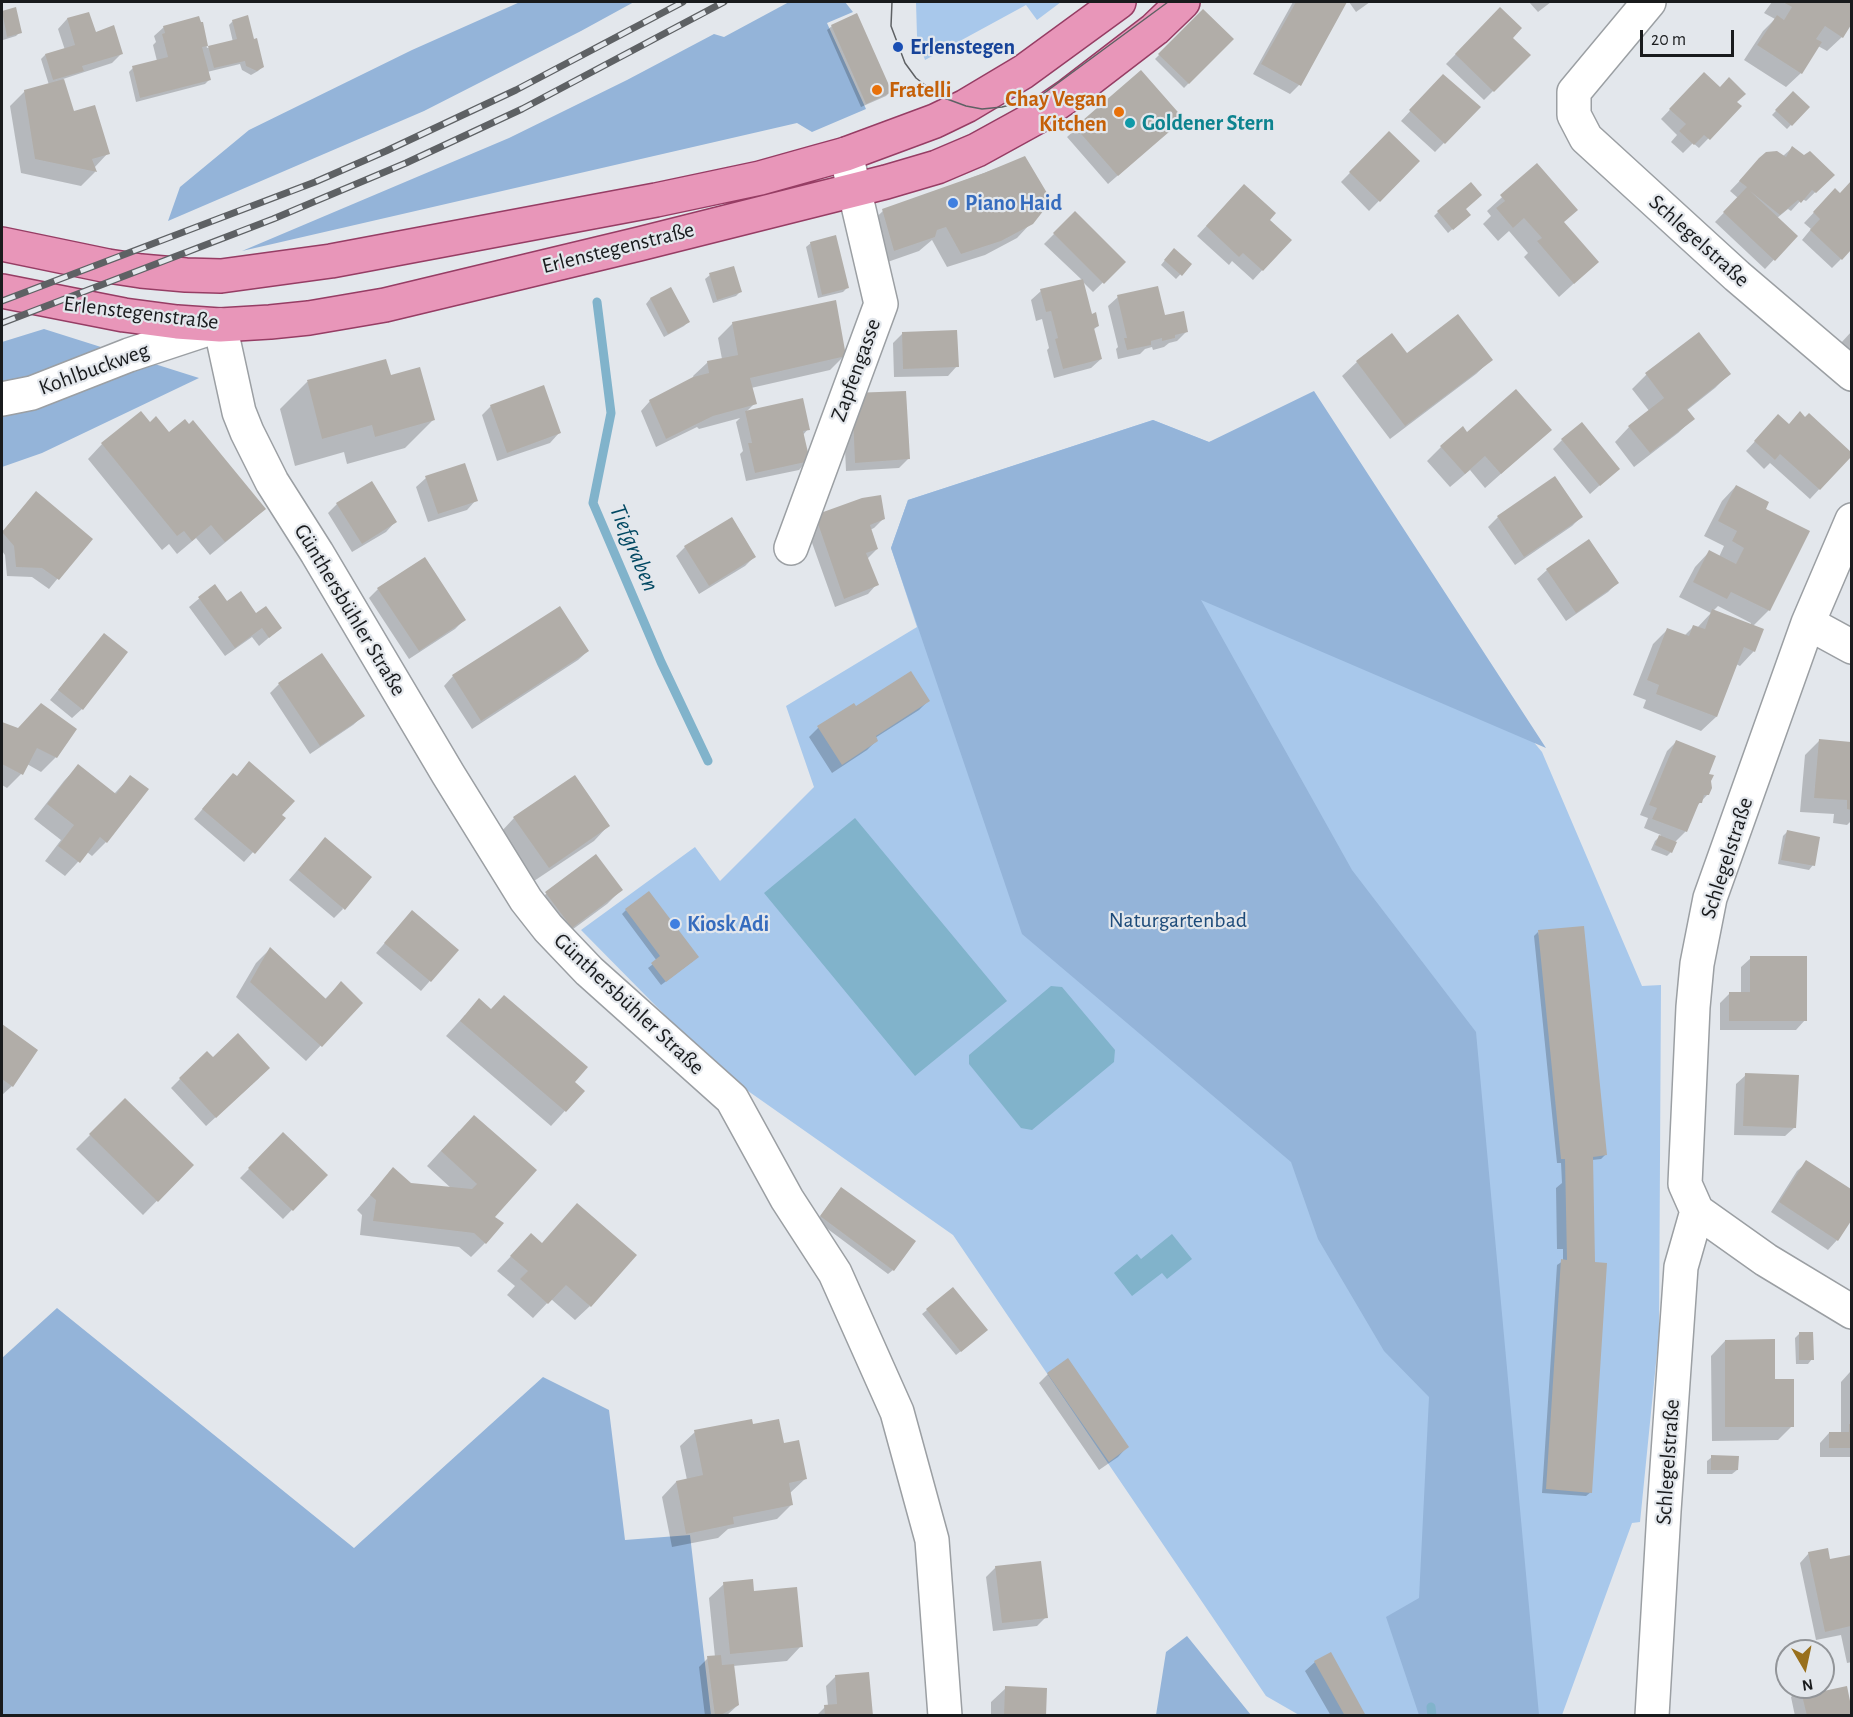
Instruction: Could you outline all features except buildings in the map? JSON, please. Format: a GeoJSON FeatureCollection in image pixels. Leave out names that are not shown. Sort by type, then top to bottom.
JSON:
{"type":"FeatureCollection","features":[{"type":"Feature","properties":{"kind":"main road","name":"Erlenstegenstraße"},"geometry":{"type":"LineString","coordinates":[[2,244],[141,271],[221,276],[331,261],[656,200],[760,177],[846,154],[934,121],[966,106],[1039,62],[1119,2]]}},
{"type":"Feature","properties":{"kind":"main road","name":"Erlenstegenstraße"},"geometry":{"type":"LineString","coordinates":[[2,291],[124,315],[177,322],[220,324],[309,318],[385,305],[663,238],[856,190],[937,167],[977,150],[1018,128],[1069,95],[1155,29],[1183,2]]}},
{"type":"Feature","properties":{"kind":"main road"},"geometry":{"type":"LineString","coordinates":[[656,200],[663,238]]}},
{"type":"Feature","properties":{"kind":"main road"},"geometry":{"type":"LineString","coordinates":[[220,324],[221,276]]}},
{"type":"Feature","properties":{"kind":"street","name":"Schlegelstraße"},"geometry":{"type":"LineString","coordinates":[[1649,2],[1574,92],[1574,115],[1586,138],[1737,276],[1851,374]]}},
{"type":"Feature","properties":{"kind":"street","name":"Zapfengasse"},"geometry":{"type":"LineString","coordinates":[[791,548],[881,304],[846,154]]}},
{"type":"Feature","properties":{"kind":"street","name":"Kohlbuckweg"},"geometry":{"type":"LineString","coordinates":[[2,399],[32,393],[129,355],[220,324]]}},
{"type":"Feature","properties":{"kind":"street","name":"Günthersbühler Straße"},"geometry":{"type":"LineString","coordinates":[[220,324],[239,412],[272,482],[526,900],[548,928],[589,971],[732,1100],[787,1199],[835,1274],[897,1412],[932,1540],[945,1716]]}},
{"type":"Feature","properties":{"kind":"street","name":"Schlegelstraße"},"geometry":{"type":"LineString","coordinates":[[1652,1716],[1681,1267],[1697,1211],[1685,1184],[1697,964],[1710,897],[1808,623],[1851,520]]}},
{"type":"Feature","properties":{"kind":"street"},"geometry":{"type":"LineString","coordinates":[[1808,623],[1851,647]]}},
{"type":"Feature","properties":{"kind":"street"},"geometry":{"type":"LineString","coordinates":[[1697,1211],[1766,1260],[1851,1312]]}},
{"type":"Feature","properties":{"kind":"green space"},"geometry":{"type":"Polygon","coordinates":[[[520,2],[634,2],[424,111],[168,221],[180,187],[249,130],[412,50],[520,2]]]}},
{"type":"Feature","properties":{"kind":"green space"},"geometry":{"type":"Polygon","coordinates":[[[789,2],[845,2],[853,12],[827,23],[866,109],[812,132],[797,123],[242,251],[509,138],[714,34],[724,37],[789,2]]]}},
{"type":"Feature","properties":{"kind":"green space"},"geometry":{"type":"Polygon","coordinates":[[[916,2],[1061,2],[1037,20],[1026,5],[925,60],[917,36],[916,2]]]}},
{"type":"Feature","properties":{"kind":"green space"},"geometry":{"type":"Polygon","coordinates":[[[44,329],[199,378],[42,453],[2,467],[2,342],[44,329]]]}},
{"type":"Feature","properties":{"kind":"green space"},"geometry":{"type":"Polygon","coordinates":[[[1314,391],[1546,748],[1201,600],[1352,870],[1476,1032],[1539,1715],[1419,1715],[1386,1617],[1419,1598],[1429,1397],[1384,1351],[1318,1239],[1291,1162],[1022,934],[891,548],[908,500],[1153,420],[1209,442],[1314,391]]]}},
{"type":"Feature","properties":{"kind":"green space","name":"Naturgartenbad"},"geometry":{"type":"Polygon","coordinates":[[[1153,420],[1209,442],[1271,425],[1542,752],[1642,986],[1661,985],[1659,1333],[1640,1522],[1632,1523],[1562,1715],[1299,1715],[1266,1696],[953,1235],[721,1072],[581,930],[695,847],[720,881],[814,787],[786,706],[917,627],[891,548],[908,500],[1153,420]]]}},
{"type":"Feature","properties":{"kind":"green space"},"geometry":{"type":"Polygon","coordinates":[[[57,1308],[354,1548],[543,1377],[609,1410],[625,1540],[690,1535],[711,1715],[2,1715],[2,1358],[57,1308]]]}},
{"type":"Feature","properties":{"kind":"green space"},"geometry":{"type":"Polygon","coordinates":[[[1187,1636],[1251,1715],[1156,1715],[1166,1652],[1187,1636]]]}},
{"type":"Feature","properties":{"kind":"shaded area"},"geometry":{"type":"Polygon","coordinates":[[[855,818],[1007,1001],[915,1076],[764,893],[855,818]]]}},
{"type":"Feature","properties":{"kind":"shaded area"},"geometry":{"type":"Polygon","coordinates":[[[1051,986],[1062,987],[1115,1050],[1114,1062],[1032,1130],[1021,1128],[969,1064],[969,1055],[1051,986]]]}},
{"type":"Feature","properties":{"kind":"shaded area"},"geometry":{"type":"Polygon","coordinates":[[[1172,1234],[1192,1259],[1167,1279],[1162,1273],[1132,1296],[1114,1273],[1137,1254],[1141,1259],[1172,1234]]]}},
{"type":"Feature","properties":{"kind":"waterway","name":"Tiefgraben"},"geometry":{"type":"LineString","coordinates":[[597,302],[611,413],[593,503],[661,662],[708,761]]}},
{"type":"Feature","properties":{"kind":"waterway","name":"Tiefgraben"},"geometry":{"type":"LineString","coordinates":[[1431,1707],[1432,1716]]}},
{"type":"Feature","properties":{"kind":"tram line"},"geometry":{"type":"LineString","coordinates":[[892,2],[891,26],[905,63],[916,78],[939,96],[982,109],[1002,107],[1043,94],[1168,2]]}},
{"type":"Feature","properties":{"kind":"railway"},"geometry":{"type":"LineString","coordinates":[[2,301],[315,182],[386,151],[516,90],[683,2]]}},
{"type":"Feature","properties":{"kind":"railway"},"geometry":{"type":"LineString","coordinates":[[2,323],[273,219],[406,163],[522,109],[724,2]]}},
{"type":"Feature","properties":{"kind":"place","name":"Erlenstegen"},"geometry":{"type":"Point","coordinates":[898,47]}},
{"type":"Feature","properties":{"kind":"place","name":"Fratelli"},"geometry":{"type":"Point","coordinates":[877,90]}},
{"type":"Feature","properties":{"kind":"place","name":"Chay Vegan Kitchen"},"geometry":{"type":"Point","coordinates":[1119,112]}},
{"type":"Feature","properties":{"kind":"place","name":"Goldener Stern"},"geometry":{"type":"Point","coordinates":[1130,123]}},
{"type":"Feature","properties":{"kind":"place","name":"Piano Haid"},"geometry":{"type":"Point","coordinates":[953,203]}},
{"type":"Feature","properties":{"kind":"place","name":"Kiosk Adi"},"geometry":{"type":"Point","coordinates":[675,924]}}]}
